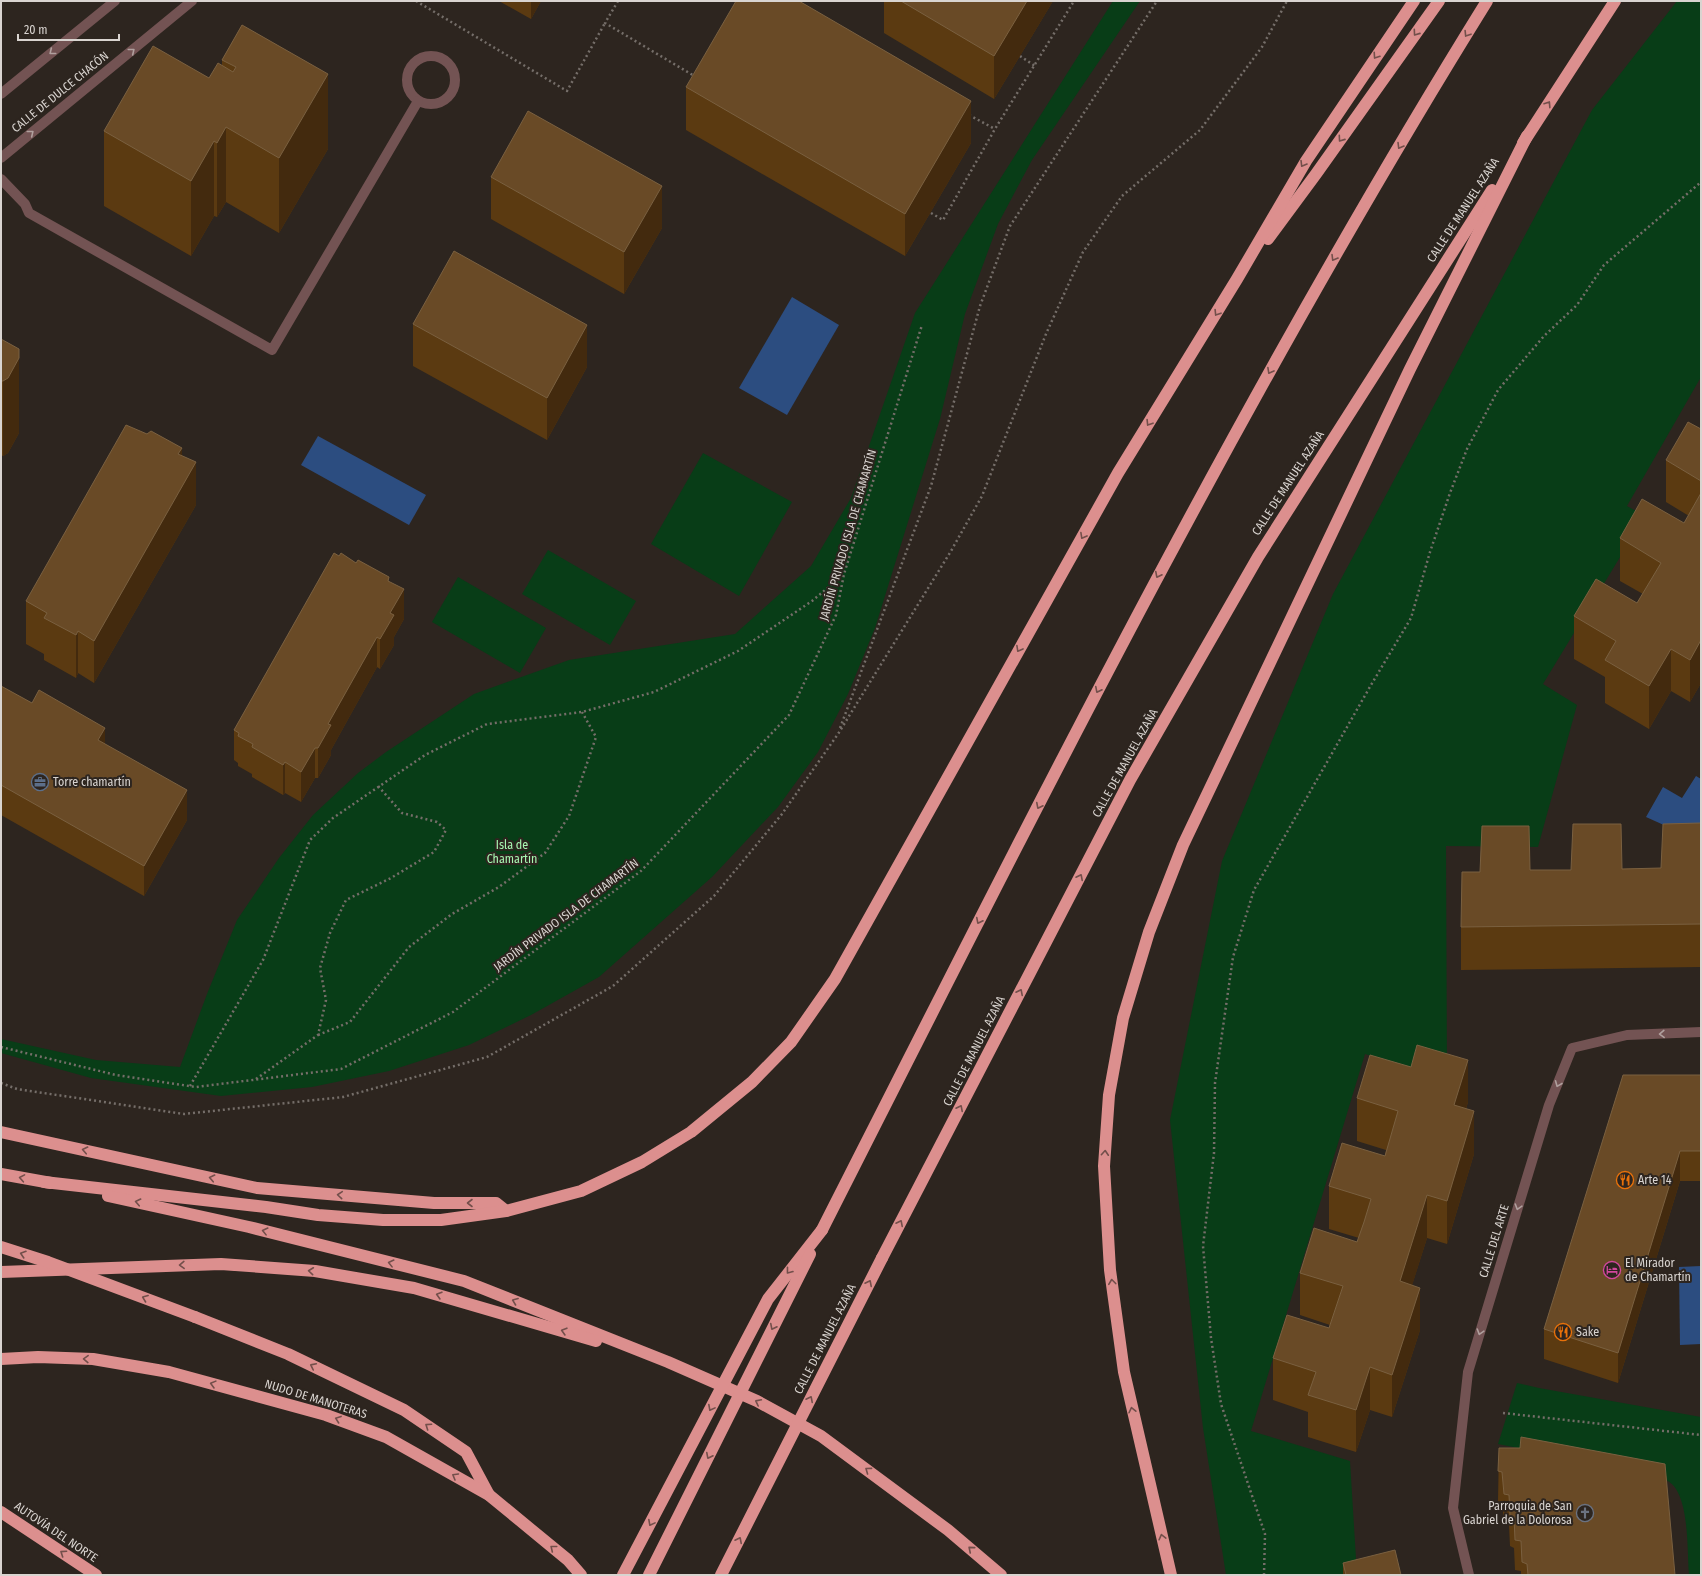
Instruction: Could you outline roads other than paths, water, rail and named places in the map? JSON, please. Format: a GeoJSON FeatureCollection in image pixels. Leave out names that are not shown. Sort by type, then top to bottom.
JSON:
{"type":"FeatureCollection","features":[{"type":"Feature","properties":{"kind":"highway"},"geometry":{"type":"LineString","coordinates":[[44,1182],[266,1207],[318,1215],[382,1220],[441,1220],[506,1211],[581,1191],[642,1162],[697,1127],[752,1082],[791,1042],[835,980],[1118,473],[1237,279],[1306,161],[1414,1]]}},
{"type":"Feature","properties":{"kind":"highway"},"geometry":{"type":"LineString","coordinates":[[1237,279],[1316,174],[1438,1]]}},
{"type":"Feature","properties":{"kind":"highway"},"geometry":{"type":"LineString","coordinates":[[649,1575],[982,915],[1176,540],[1310,298],[1487,1]]}},
{"type":"Feature","properties":{"kind":"highway","name":"CALLE DE MANUEL AZAÑA"},"geometry":{"type":"LineString","coordinates":[[721,1575],[882,1258],[1130,780],[1258,557],[1615,1]]}},
{"type":"Feature","properties":{"kind":"highway"},"geometry":{"type":"LineString","coordinates":[[1171,1575],[1124,1372],[1110,1270],[1104,1166],[1109,1095],[1123,1018],[1148,932],[1183,844],[1407,376],[1527,136]]}},
{"type":"Feature","properties":{"kind":"highway"},"geometry":{"type":"LineString","coordinates":[[1,1132],[257,1188],[434,1203],[496,1203],[506,1211]]}},
{"type":"Feature","properties":{"kind":"highway"},"geometry":{"type":"LineString","coordinates":[[1,1174],[249,1227],[464,1281],[668,1362],[756,1401],[822,1436],[948,1530],[1001,1575]]}},
{"type":"Feature","properties":{"kind":"highway"},"geometry":{"type":"LineString","coordinates":[[624,1575],[768,1299],[822,1230]]}},
{"type":"Feature","properties":{"kind":"highway"},"geometry":{"type":"LineString","coordinates":[[1,1247],[48,1262],[195,1317],[288,1354],[404,1410],[466,1452],[489,1495]]}},
{"type":"Feature","properties":{"kind":"highway"},"geometry":{"type":"LineString","coordinates":[[1,1272],[221,1264],[315,1271],[414,1288],[668,1362]]}},
{"type":"Feature","properties":{"kind":"highway","name":"NUDO DE MANOTERAS"},"geometry":{"type":"LineString","coordinates":[[1,1359],[38,1357],[93,1359],[169,1372],[326,1415],[386,1437],[489,1495],[568,1560],[581,1575]]}},
{"type":"Feature","properties":{"kind":"highway","name":"AUTOVÍA DEL NORTE"},"geometry":{"type":"LineString","coordinates":[[1,1512],[96,1575]]}},
{"type":"Feature","properties":{"kind":"street"},"geometry":{"type":"LineString","coordinates":[[1,94],[115,1]]}},
{"type":"Feature","properties":{"kind":"street","name":"CALLE DE DULCE CHACÓN"},"geometry":{"type":"LineString","coordinates":[[1,158],[192,1]]}},
{"type":"Feature","properties":{"kind":"street"},"geometry":{"type":"LineString","coordinates":[[434,56],[443,59],[450,65],[454,72],[455,82],[453,91],[447,99],[438,103],[428,104],[418,101],[408,86],[408,77],[411,68],[417,61],[425,57],[434,56]]}},
{"type":"Feature","properties":{"kind":"street"},"geometry":{"type":"LineString","coordinates":[[1,179],[25,204],[29,213],[272,350],[418,101]]}},
{"type":"Feature","properties":{"kind":"street","name":"CALLE DEL ARTE"},"geometry":{"type":"LineString","coordinates":[[1469,1575],[1454,1508],[1468,1372],[1549,1105],[1572,1048],[1627,1035],[1701,1032]]}},
{"type":"Feature","properties":{"kind":"water"},"geometry":{"type":"Polygon","coordinates":[[[792,297],[839,325],[787,415],[739,388],[792,297]]]}},
{"type":"Feature","properties":{"kind":"water"},"geometry":{"type":"Polygon","coordinates":[[[318,436],[426,495],[409,525],[301,465],[318,436]]]}},
{"type":"Feature","properties":{"kind":"water"},"geometry":{"type":"Polygon","coordinates":[[[1696,776],[1701,779],[1701,835],[1686,835],[1646,817],[1663,787],[1682,798],[1696,776]]]}},
{"type":"Feature","properties":{"kind":"water"},"geometry":{"type":"Polygon","coordinates":[[[1701,1266],[1701,1344],[1680,1345],[1679,1267],[1701,1266]]]}},
{"type":"Feature","properties":{"kind":"place","name":"Torre chamartín"},"geometry":{"type":"Point","coordinates":[40,782]}},
{"type":"Feature","properties":{"kind":"place","name":"Arte 14"},"geometry":{"type":"Point","coordinates":[1625,1180]}},
{"type":"Feature","properties":{"kind":"place","name":"El Mirador de Chamartín"},"geometry":{"type":"Point","coordinates":[1612,1270]}},
{"type":"Feature","properties":{"kind":"place","name":"Sake"},"geometry":{"type":"Point","coordinates":[1563,1332]}},
{"type":"Feature","properties":{"kind":"place","name":"Parroquia de San Gabriel de la Dolorosa"},"geometry":{"type":"Point","coordinates":[1585,1513]}},
{"type":"Feature","properties":{"kind":"park label","name":"Isla de Chamartín"},"geometry":{"type":"Point","coordinates":[512,852]}}]}
